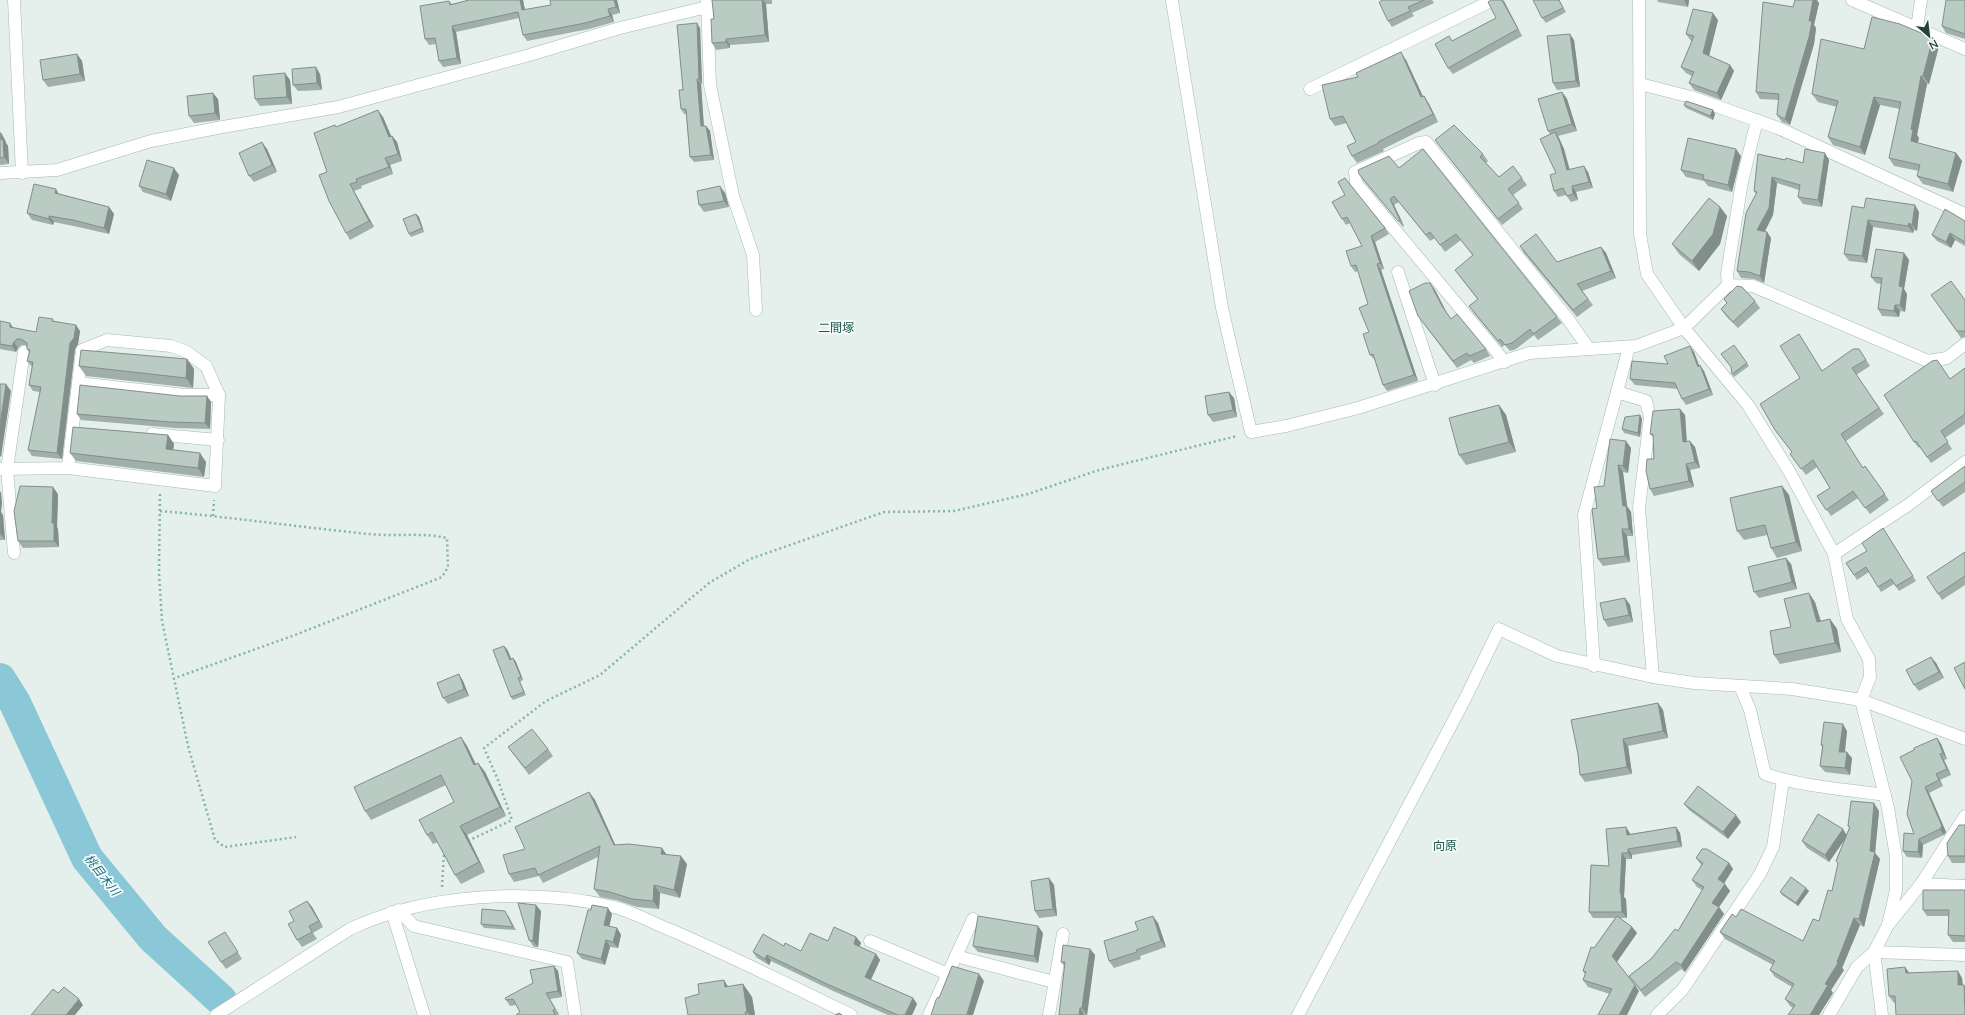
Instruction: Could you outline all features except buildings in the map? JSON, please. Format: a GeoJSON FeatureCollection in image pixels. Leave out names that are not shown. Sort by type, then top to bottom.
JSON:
{"type":"FeatureCollection","features":[{"type":"Feature","properties":{"kind":"street"},"geometry":{"type":"LineString","coordinates":[[14,0],[22,173]]}},
{"type":"Feature","properties":{"kind":"street"},"geometry":{"type":"LineString","coordinates":[[1310,89],[1493,0]]}},
{"type":"Feature","properties":{"kind":"street"},"geometry":{"type":"LineString","coordinates":[[1639,0],[1640,234],[1647,274],[1684,328],[1748,406],[1789,471],[1834,554],[1847,620],[1868,659],[1870,677],[1861,700],[1885,795],[1896,857],[1896,890],[1888,925]]}},
{"type":"Feature","properties":{"kind":"street"},"geometry":{"type":"LineString","coordinates":[[1852,0],[1965,49]]}},
{"type":"Feature","properties":{"kind":"street"},"geometry":{"type":"LineString","coordinates":[[1917,28],[1921,0]]}},
{"type":"Feature","properties":{"kind":"street"},"geometry":{"type":"LineString","coordinates":[[1172,1],[1222,308],[1251,432],[1286,426],[1358,408],[1435,385],[1529,353],[1636,346],[1684,328],[1728,285],[1753,286],[1928,361],[1947,358],[1965,344]]}},
{"type":"Feature","properties":{"kind":"street"},"geometry":{"type":"LineString","coordinates":[[0,173],[57,170],[151,141],[338,107],[526,56],[707,4],[710,85],[733,196],[753,255],[756,310]]}},
{"type":"Feature","properties":{"kind":"street"},"geometry":{"type":"LineString","coordinates":[[1640,84],[1691,96],[1778,128],[1965,214]]}},
{"type":"Feature","properties":{"kind":"street"},"geometry":{"type":"LineString","coordinates":[[1728,285],[1727,274],[1742,182],[1757,120]]}},
{"type":"Feature","properties":{"kind":"street"},"geometry":{"type":"LineString","coordinates":[[1505,362],[1356,183],[1355,172],[1419,143],[1426,142],[1568,319],[1589,349]]}},
{"type":"Feature","properties":{"kind":"street"},"geometry":{"type":"LineString","coordinates":[[1398,272],[1435,385]]}},
{"type":"Feature","properties":{"kind":"street"},"geometry":{"type":"LineString","coordinates":[[4,469],[68,468],[215,486],[219,394],[206,366],[185,351],[172,346],[107,340],[82,350],[68,468]]}},
{"type":"Feature","properties":{"kind":"street"},"geometry":{"type":"LineString","coordinates":[[1594,666],[1584,514],[1629,347]]}},
{"type":"Feature","properties":{"kind":"street"},"geometry":{"type":"LineString","coordinates":[[14,553],[4,469],[24,352]]}},
{"type":"Feature","properties":{"kind":"street"},"geometry":{"type":"LineString","coordinates":[[78,383],[184,395],[219,394]]}},
{"type":"Feature","properties":{"kind":"street"},"geometry":{"type":"LineString","coordinates":[[1617,392],[1646,401],[1650,417],[1639,508],[1653,678]]}},
{"type":"Feature","properties":{"kind":"street"},"geometry":{"type":"LineString","coordinates":[[73,427],[88,428]]}},
{"type":"Feature","properties":{"kind":"street"},"geometry":{"type":"LineString","coordinates":[[142,433],[218,440]]}},
{"type":"Feature","properties":{"kind":"street"},"geometry":{"type":"LineString","coordinates":[[1834,554],[1908,505],[1965,462]]}},
{"type":"Feature","properties":{"kind":"street"},"geometry":{"type":"LineString","coordinates":[[1298,1015],[1466,697],[1499,629],[1557,656],[1594,666],[1653,678],[1694,683],[1792,689],[1861,700],[1965,739]]}},
{"type":"Feature","properties":{"kind":"street"},"geometry":{"type":"LineString","coordinates":[[1740,686],[1750,710],[1765,774],[1783,780],[1885,795]]}},
{"type":"Feature","properties":{"kind":"street"},"geometry":{"type":"LineString","coordinates":[[1657,1015],[1683,988],[1760,874],[1773,846],[1783,780]]}},
{"type":"Feature","properties":{"kind":"street"},"geometry":{"type":"LineString","coordinates":[[1829,1015],[1857,967],[1874,952],[1888,925],[1921,884],[1937,856],[1965,816]]}},
{"type":"Feature","properties":{"kind":"street"},"geometry":{"type":"LineString","coordinates":[[1921,884],[1965,886]]}},
{"type":"Feature","properties":{"kind":"street"},"geometry":{"type":"LineString","coordinates":[[216,1015],[350,929],[374,918],[395,911],[441,902],[483,898],[542,896],[615,907],[722,952],[851,1015]]}},
{"type":"Feature","properties":{"kind":"street"},"geometry":{"type":"LineString","coordinates":[[395,911],[424,1015]]}},
{"type":"Feature","properties":{"kind":"street"},"geometry":{"type":"LineString","coordinates":[[395,911],[414,926],[567,962],[575,1015]]}},
{"type":"Feature","properties":{"kind":"street"},"geometry":{"type":"LineString","coordinates":[[929,1015],[973,919]]}},
{"type":"Feature","properties":{"kind":"street"},"geometry":{"type":"LineString","coordinates":[[1049,1015],[1063,934]]}},
{"type":"Feature","properties":{"kind":"street"},"geometry":{"type":"LineString","coordinates":[[870,940],[948,974]]}},
{"type":"Feature","properties":{"kind":"street"},"geometry":{"type":"LineString","coordinates":[[1874,952],[1965,955]]}},
{"type":"Feature","properties":{"kind":"street"},"geometry":{"type":"LineString","coordinates":[[1874,952],[1882,1015]]}},
{"type":"Feature","properties":{"kind":"street"},"geometry":{"type":"LineString","coordinates":[[956,956],[1054,982]]}},
{"type":"Feature","properties":{"kind":"path"},"geometry":{"type":"LineString","coordinates":[[461,844],[512,820],[498,780],[484,748],[546,701],[600,675],[709,583],[750,559],[884,512],[954,511],[1028,494],[1099,470],[1251,432]]}},
{"type":"Feature","properties":{"kind":"path"},"geometry":{"type":"LineString","coordinates":[[160,479],[158,573],[162,621],[188,746],[215,840],[225,847],[296,837]]}},
{"type":"Feature","properties":{"kind":"path"},"geometry":{"type":"LineString","coordinates":[[160,511],[227,517],[388,536],[436,535],[448,538],[448,567],[442,577],[295,635],[175,678]]}},
{"type":"Feature","properties":{"kind":"path"},"geometry":{"type":"LineString","coordinates":[[441,902],[444,854],[450,850]]}},
{"type":"Feature","properties":{"kind":"waterway","name":"桃目木川"},"geometry":{"type":"LineString","coordinates":[[0,679],[15,703],[87,858],[153,938],[221,1000]]}},
{"type":"Feature","properties":{"kind":"district","name":"二間塚"},"geometry":{"type":"Point","coordinates":[836,328]}},
{"type":"Feature","properties":{"kind":"district","name":"向原"},"geometry":{"type":"Point","coordinates":[1445,846]}}]}
